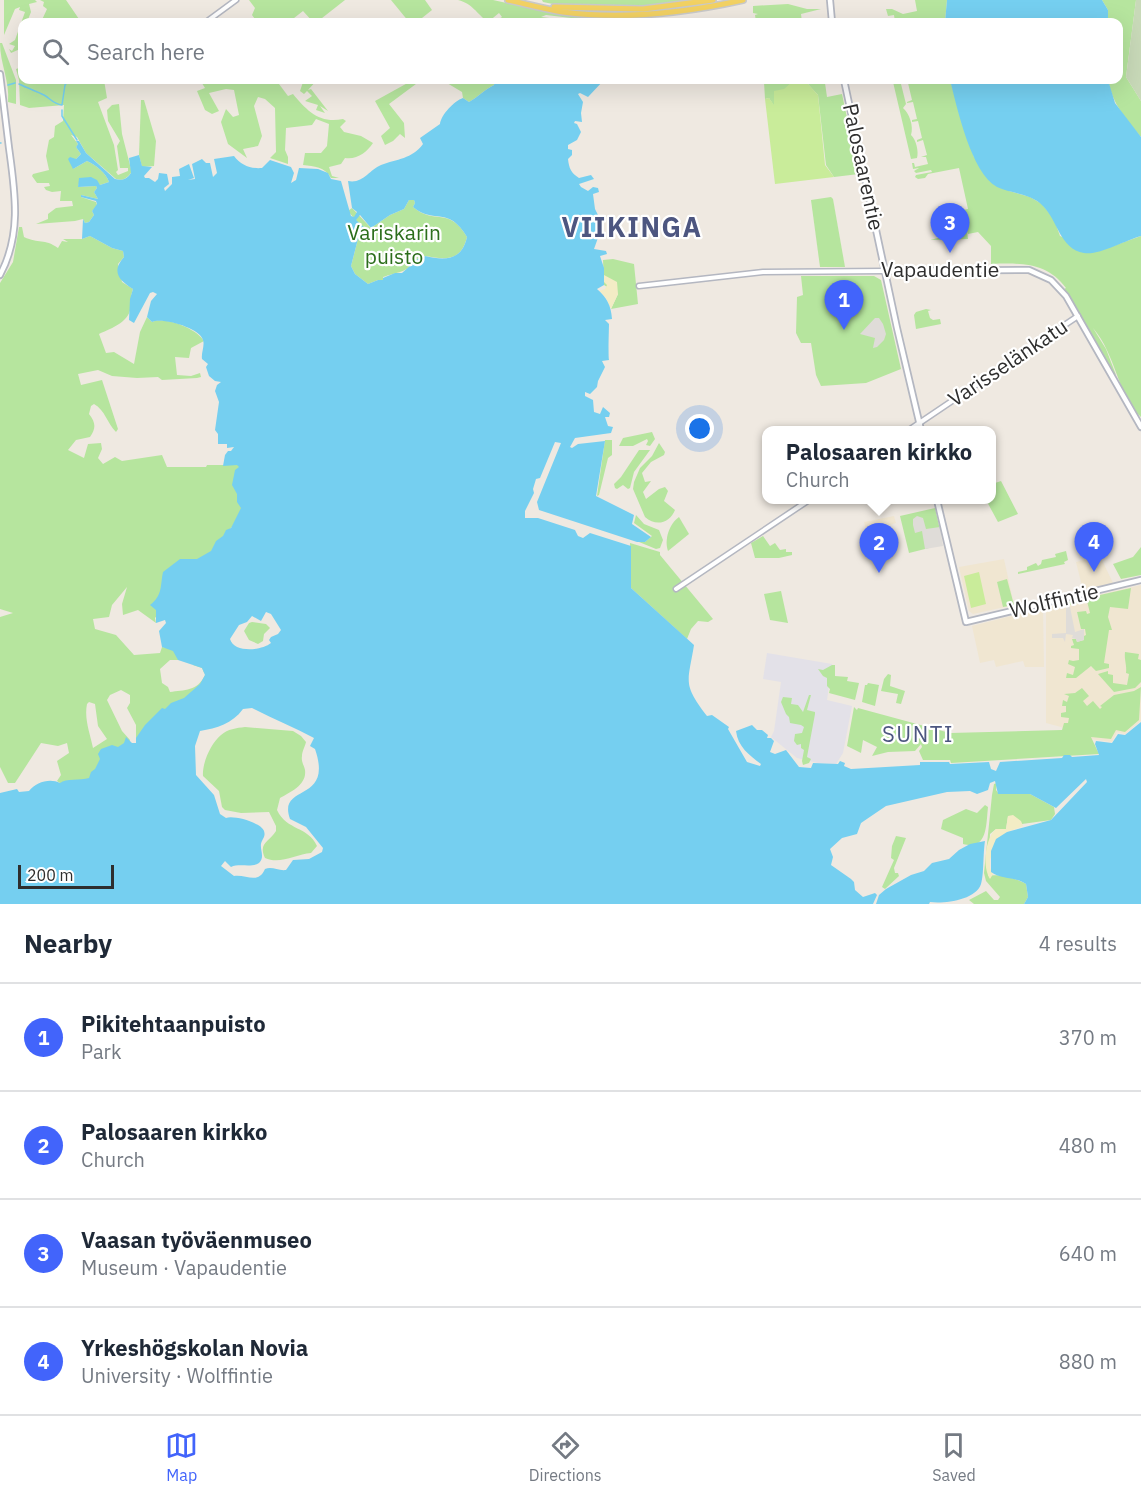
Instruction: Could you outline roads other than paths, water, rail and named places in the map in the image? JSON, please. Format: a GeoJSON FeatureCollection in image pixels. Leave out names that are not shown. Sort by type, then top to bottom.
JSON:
{"type":"FeatureCollection","features":[{"type":"Feature","properties":{"kind":"main road"},"geometry":{"type":"LineString","coordinates":[[508,0],[583,14],[643,15],[743,0]]}},
{"type":"Feature","properties":{"kind":"main road"},"geometry":{"type":"LineString","coordinates":[[540,6],[609,10],[643,9],[713,0]]}},
{"type":"Feature","properties":{"kind":"main road"},"geometry":{"type":"LineString","coordinates":[[828,2],[831,18]]}},
{"type":"Feature","properties":{"kind":"main road"},"geometry":{"type":"LineString","coordinates":[[0,74],[15,190],[16,219],[13,245],[0,275]]}},
{"type":"Feature","properties":{"kind":"main road","name":"Palosaarentie"},"geometry":{"type":"LineString","coordinates":[[845,84],[920,426]]}},
{"type":"Feature","properties":{"kind":"main road","name":"Vapaudentie"},"geometry":{"type":"LineString","coordinates":[[885,271],[1029,270],[1045,276],[1057,284],[1078,316],[1141,427]]}},
{"type":"Feature","properties":{"kind":"main road","name":"Wolffintie"},"geometry":{"type":"LineString","coordinates":[[939,504],[966,622],[1141,580]]}},
{"type":"Feature","properties":{"kind":"street"},"geometry":{"type":"LineString","coordinates":[[211,18],[236,0]]}},
{"type":"Feature","properties":{"kind":"street","name":"Vapaudentie"},"geometry":{"type":"LineString","coordinates":[[639,286],[763,272],[885,271]]}},
{"type":"Feature","properties":{"kind":"street","name":"Varisselänkatu"},"geometry":{"type":"LineString","coordinates":[[915,426],[1078,316]]}},
{"type":"Feature","properties":{"kind":"street"},"geometry":{"type":"LineString","coordinates":[[676,589],[802,504]]}},
{"type":"Feature","properties":{"kind":"water"},"geometry":{"type":"Polygon","coordinates":[[[947,0],[1102,0],[1108,10],[1108,18],[945,18],[947,0]]]}},
{"type":"Feature","properties":{"kind":"water"},"geometry":{"type":"Polygon","coordinates":[[[494,84],[600,84],[588,97],[578,94],[583,102],[582,122],[575,121],[574,123],[581,132],[577,140],[568,145],[568,149],[572,150],[572,155],[568,159],[571,170],[576,176],[579,178],[591,175],[594,179],[579,184],[581,187],[588,191],[593,187],[598,188],[599,192],[593,194],[595,209],[600,219],[596,221],[599,225],[596,227],[599,235],[594,249],[606,251],[607,254],[600,256],[604,268],[604,285],[597,289],[608,302],[612,319],[605,320],[609,324],[609,360],[602,361],[605,367],[597,387],[590,394],[585,392],[585,396],[593,400],[594,412],[600,414],[603,407],[610,413],[609,417],[605,417],[608,426],[613,427],[611,433],[575,438],[570,447],[605,441],[596,496],[634,515],[632,524],[651,537],[645,542],[637,542],[539,510],[537,502],[561,443],[555,442],[540,478],[536,479],[534,493],[525,511],[525,518],[538,518],[575,530],[578,536],[583,538],[590,533],[631,546],[631,588],[694,645],[689,675],[690,689],[707,716],[712,715],[729,727],[728,729],[747,762],[760,766],[761,764],[748,754],[737,737],[736,731],[752,725],[757,730],[762,730],[768,735],[767,738],[774,741],[770,752],[775,754],[786,750],[799,767],[811,768],[813,763],[838,764],[840,761],[851,769],[920,765],[920,762],[949,762],[950,764],[989,762],[991,769],[996,771],[1000,762],[1062,758],[1064,755],[1072,757],[1099,755],[1096,741],[1112,743],[1118,734],[1125,735],[1141,722],[1141,904],[1024,904],[1028,897],[1026,884],[991,872],[991,851],[996,839],[1007,832],[1051,820],[1087,782],[1086,779],[1056,808],[1030,794],[998,794],[995,781],[990,783],[988,790],[977,794],[970,791],[947,792],[886,806],[861,823],[857,834],[842,838],[830,849],[833,857],[831,865],[854,882],[855,890],[863,897],[875,893],[877,895],[873,904],[0,904],[0,793],[17,789],[19,792],[29,791],[35,785],[48,781],[60,783],[89,778],[100,759],[98,754],[101,749],[112,745],[118,747],[124,743],[126,737],[132,743],[136,743],[136,738],[145,725],[162,708],[165,709],[171,703],[184,698],[200,684],[205,675],[202,668],[178,660],[173,651],[162,647],[159,631],[166,623],[165,620],[156,623],[156,610],[150,605],[159,594],[163,572],[180,559],[197,559],[211,551],[216,541],[231,528],[241,508],[232,485],[235,470],[239,467],[237,465],[223,466],[225,455],[234,447],[227,448],[227,444],[218,444],[218,434],[215,430],[219,402],[215,391],[221,382],[209,376],[206,367],[208,364],[202,359],[203,340],[195,331],[180,325],[164,321],[152,322],[147,317],[151,301],[157,294],[153,292],[150,293],[134,323],[129,320],[133,289],[121,279],[117,271],[124,257],[123,251],[112,248],[90,236],[82,239],[83,219],[85,223],[89,222],[97,204],[96,201],[81,197],[81,195],[98,199],[94,192],[96,186],[78,187],[79,178],[91,177],[100,185],[109,182],[106,175],[87,161],[73,169],[68,159],[70,157],[76,159],[81,154],[76,147],[78,144],[76,141],[79,141],[86,153],[115,179],[123,180],[128,177],[131,173],[129,158],[139,155],[142,166],[152,167],[144,176],[145,178],[155,182],[159,173],[167,174],[169,184],[164,188],[165,191],[172,184],[172,177],[180,176],[179,169],[189,164],[194,178],[188,180],[195,179],[192,164],[202,159],[210,163],[213,177],[217,173],[214,159],[234,156],[243,164],[254,168],[262,168],[270,160],[291,167],[294,173],[291,183],[296,180],[299,168],[318,169],[328,173],[331,179],[341,181],[351,216],[354,217],[357,212],[352,208],[348,181],[362,179],[381,165],[414,153],[423,144],[420,138],[440,124],[452,105],[463,98],[469,102],[494,84]],[[409,200],[404,209],[371,228],[360,215],[356,220],[366,229],[358,239],[351,266],[355,274],[368,284],[383,280],[395,273],[402,273],[420,257],[423,259],[425,256],[452,257],[465,245],[467,237],[454,221],[421,212],[413,207],[414,200],[409,200]],[[266,612],[261,621],[252,616],[247,622],[239,625],[230,639],[232,644],[242,649],[255,649],[271,643],[269,640],[271,637],[281,630],[271,614],[266,612]],[[252,708],[243,709],[224,724],[200,731],[195,746],[196,775],[214,795],[220,814],[226,818],[247,820],[264,831],[261,844],[262,858],[259,863],[231,867],[225,861],[221,866],[234,876],[255,878],[259,877],[265,869],[286,870],[293,860],[309,859],[322,852],[323,848],[306,827],[290,819],[288,808],[291,801],[312,786],[317,778],[319,766],[315,749],[310,746],[314,738],[252,708]]]}},
{"type":"Feature","properties":{"kind":"water"},"geometry":{"type":"Polygon","coordinates":[[[951,84],[1109,84],[1115,103],[1141,137],[1141,236],[1097,252],[1084,253],[1076,250],[1064,240],[1043,206],[1027,196],[997,187],[988,179],[973,154],[961,122],[951,84]]]}},
{"type":"Feature","properties":{"kind":"water"},"geometry":{"type":"Polygon","coordinates":[[[985,841],[982,880],[973,894],[959,900],[930,902],[929,904],[876,904],[879,895],[886,889],[911,875],[924,871],[932,863],[949,859],[970,844],[985,841]]]}},
{"type":"Feature","properties":{"kind":"waterway"},"geometry":{"type":"LineString","coordinates":[[8,85],[15,83]]}},
{"type":"Feature","properties":{"kind":"waterway"},"geometry":{"type":"LineString","coordinates":[[19,84],[62,105],[66,84]]}},
{"type":"Feature","properties":{"kind":"waterway"},"geometry":{"type":"LineString","coordinates":[[62,110],[62,116],[77,140]]}},
{"type":"Feature","properties":{"kind":"place","name":"Vaasan työväenmuseo"},"geometry":{"type":"Point","coordinates":[950,253]}},
{"type":"Feature","properties":{"kind":"place","name":"Pikitehtaanpuisto"},"geometry":{"type":"Point","coordinates":[844,330]}},
{"type":"Feature","properties":{"kind":"place","name":"Yrkeshögskolan Novia"},"geometry":{"type":"Point","coordinates":[1094,572]}},
{"type":"Feature","properties":{"kind":"place","name":"Palosaaren kirkko"},"geometry":{"type":"Point","coordinates":[879,573]}},
{"type":"Feature","properties":{"kind":"district","name":"VIIKINGA"},"geometry":{"type":"Point","coordinates":[632,228]}},
{"type":"Feature","properties":{"kind":"district","name":"SUNTI"},"geometry":{"type":"Point","coordinates":[918,734]}},
{"type":"Feature","properties":{"kind":"park label","name":"Variskarin puisto"},"geometry":{"type":"Point","coordinates":[394,245]}}]}
